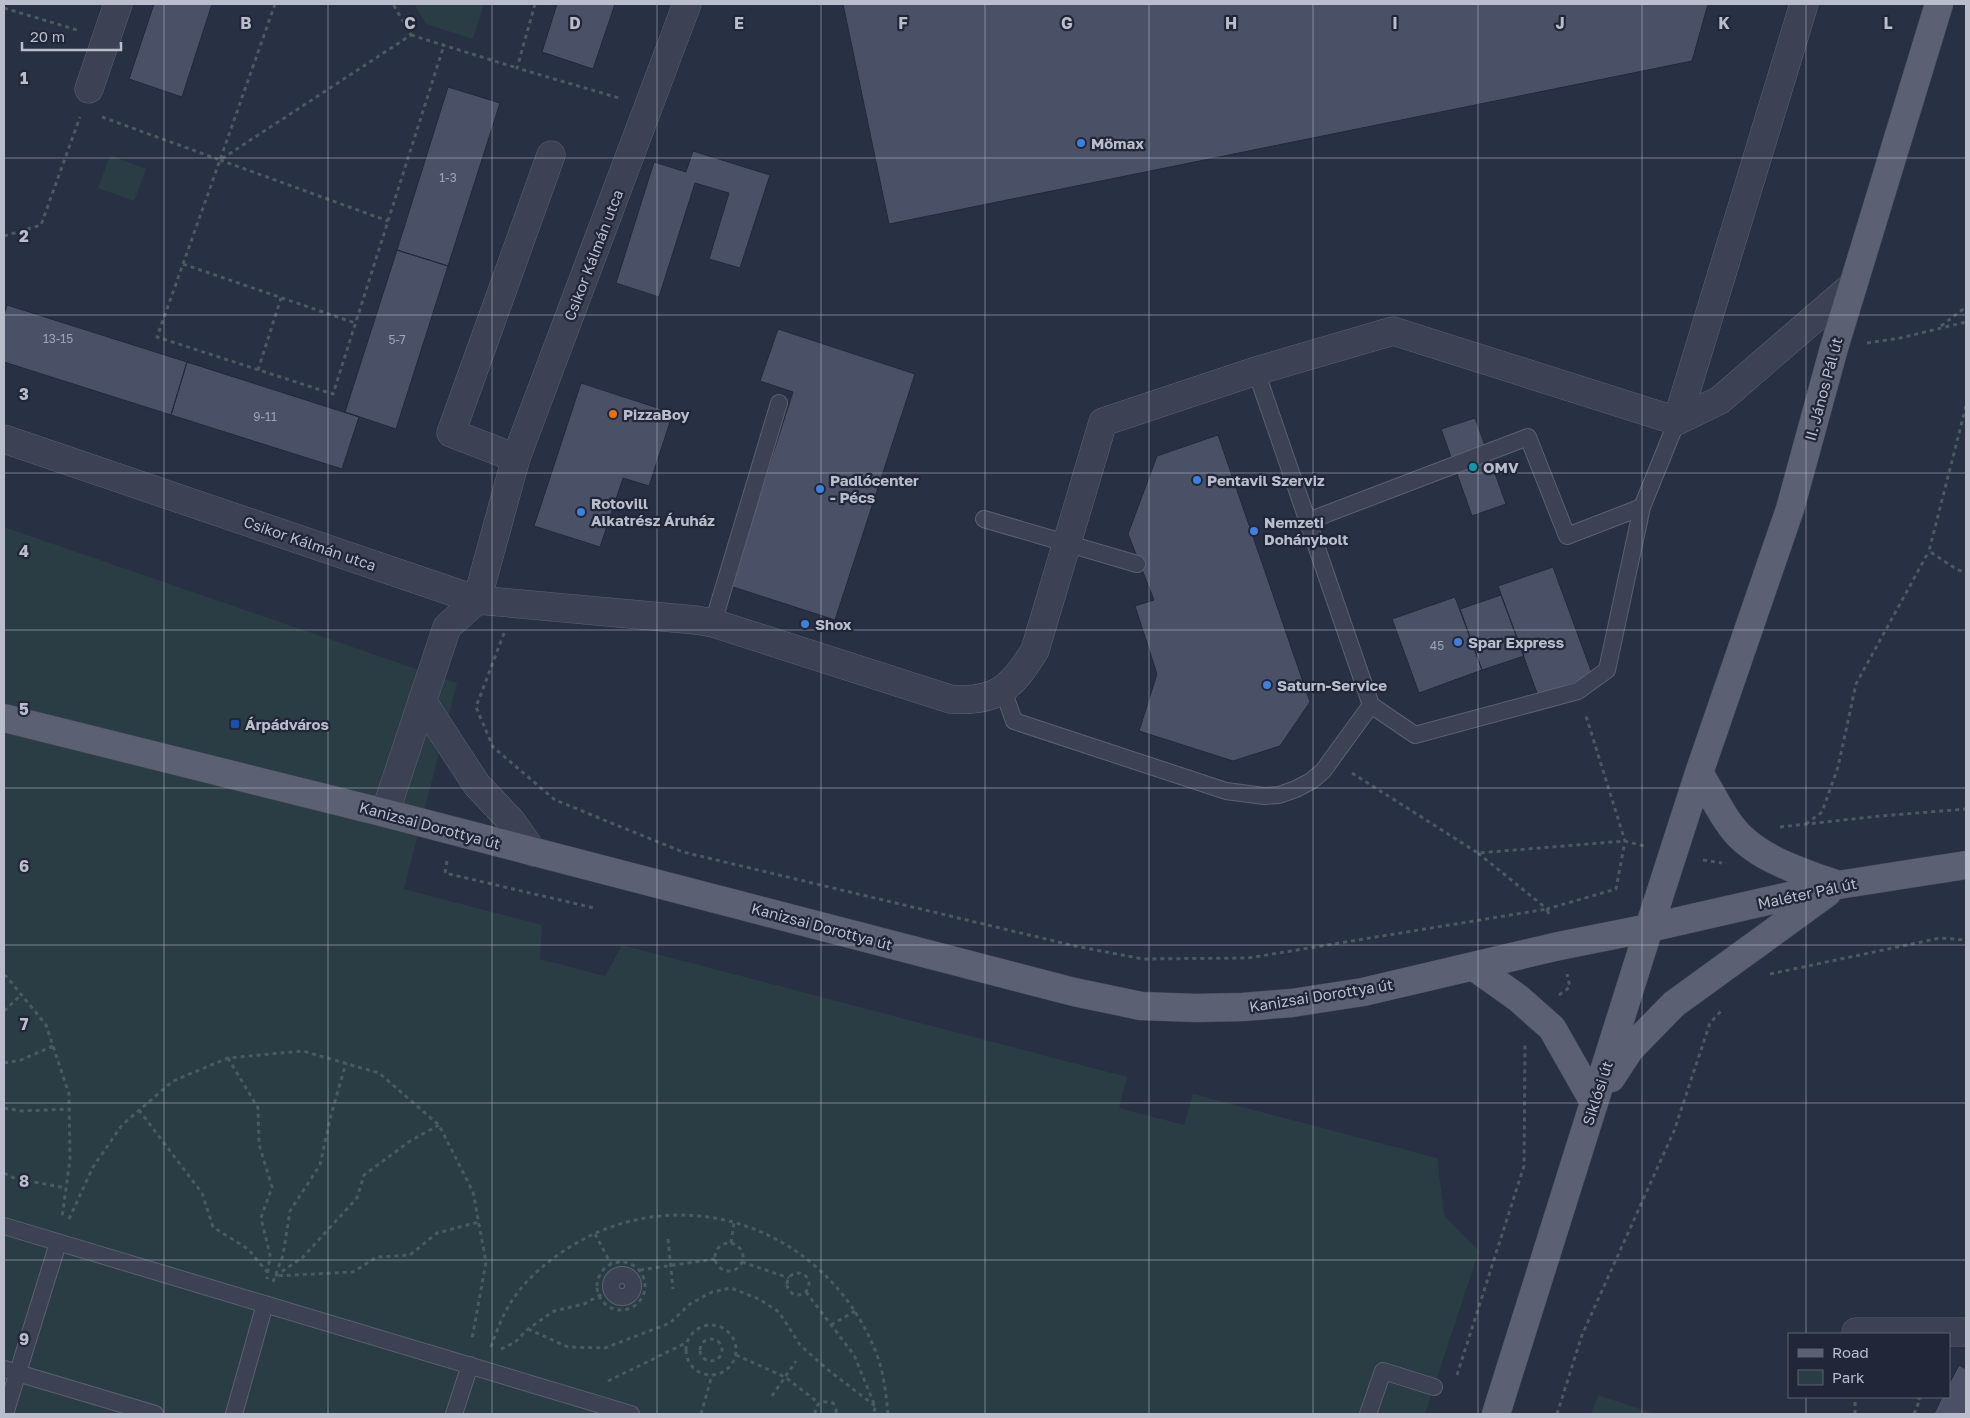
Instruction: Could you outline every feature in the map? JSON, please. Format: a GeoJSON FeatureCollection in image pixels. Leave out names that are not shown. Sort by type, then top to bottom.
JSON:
{"type":"FeatureCollection","features":[{"type":"Feature","properties":{"kind":"main road","name":"II. János Pál út"},"geometry":{"type":"LineString","coordinates":[[1699,773],[1790,508],[1852,286],[1939,4]]}},
{"type":"Feature","properties":{"kind":"main road","name":"Kanizsai Dorottya út"},"geometry":{"type":"LineString","coordinates":[[4,718],[385,813],[1074,992],[1141,1006],[1196,1008],[1292,1003],[1362,992],[1558,946],[1648,928]]}},
{"type":"Feature","properties":{"kind":"main road"},"geometry":{"type":"LineString","coordinates":[[1699,773],[1731,827],[1749,845],[1789,867],[1838,885]]}},
{"type":"Feature","properties":{"kind":"main road","name":"Siklósi út"},"geometry":{"type":"LineString","coordinates":[[1496,1414],[1648,928],[1674,854],[1699,773]]}},
{"type":"Feature","properties":{"kind":"main road","name":"Maléter Pál út"},"geometry":{"type":"LineString","coordinates":[[1648,928],[1838,885],[1966,865]]}},
{"type":"Feature","properties":{"kind":"main road"},"geometry":{"type":"LineString","coordinates":[[1473,966],[1518,998],[1552,1028],[1594,1102],[1630,1049],[1674,1004],[1838,885]]}},
{"type":"Feature","properties":{"kind":"street"},"geometry":{"type":"LineString","coordinates":[[86,100],[118,4]]}},
{"type":"Feature","properties":{"kind":"street","name":"Csikor Kálmán utca"},"geometry":{"type":"LineString","coordinates":[[4,439],[477,600],[516,458],[687,4]]}},
{"type":"Feature","properties":{"kind":"street"},"geometry":{"type":"LineString","coordinates":[[1677,422],[1804,4]]}},
{"type":"Feature","properties":{"kind":"street"},"geometry":{"type":"LineString","coordinates":[[516,458],[450,433],[551,156]]}},
{"type":"Feature","properties":{"kind":"street"},"geometry":{"type":"LineString","coordinates":[[385,813],[447,627],[477,600],[713,623],[950,699],[970,700],[989,696],[1002,690],[1022,671],[1035,650],[1103,422],[1256,371],[1393,331],[1677,422],[1720,400],[1852,286]]}},
{"type":"Feature","properties":{"kind":"street"},"geometry":{"type":"LineString","coordinates":[[422,701],[477,785],[512,822],[533,852]]}},
{"type":"Feature","properties":{"kind":"street"},"geometry":{"type":"LineString","coordinates":[[1856,1332],[1966,1332]]}},
{"type":"Feature","properties":{"kind":"lane"},"geometry":{"type":"LineString","coordinates":[[1256,371],[1371,705],[1415,735],[1578,691],[1606,670],[1642,507],[1677,422]]}},
{"type":"Feature","properties":{"kind":"lane"},"geometry":{"type":"LineString","coordinates":[[713,623],[779,403]]}},
{"type":"Feature","properties":{"kind":"lane"},"geometry":{"type":"LineString","coordinates":[[1308,521],[1528,437],[1567,536],[1642,507]]}},
{"type":"Feature","properties":{"kind":"lane"},"geometry":{"type":"LineString","coordinates":[[984,519],[1138,564]]}},
{"type":"Feature","properties":{"kind":"lane"},"geometry":{"type":"LineString","coordinates":[[1002,690],[1014,721],[1226,791],[1247,795],[1278,794],[1296,789],[1311,781],[1332,760],[1371,705]]}},
{"type":"Feature","properties":{"kind":"lane"},"geometry":{"type":"LineString","coordinates":[[4,1226],[632,1414]]}},
{"type":"Feature","properties":{"kind":"lane"},"geometry":{"type":"LineString","coordinates":[[6,1414],[11,1371],[58,1243]]}},
{"type":"Feature","properties":{"kind":"lane"},"geometry":{"type":"LineString","coordinates":[[234,1414],[265,1304]]}},
{"type":"Feature","properties":{"kind":"lane"},"geometry":{"type":"LineString","coordinates":[[454,1414],[473,1366]]}},
{"type":"Feature","properties":{"kind":"lane"},"geometry":{"type":"LineString","coordinates":[[11,1371],[155,1414]]}},
{"type":"Feature","properties":{"kind":"lane"},"geometry":{"type":"LineString","coordinates":[[1368,1414],[1383,1371],[1434,1387]]}},
{"type":"Feature","properties":{"kind":"path"},"geometry":{"type":"LineString","coordinates":[[275,4],[157,337],[333,394],[444,45]]}},
{"type":"Feature","properties":{"kind":"path"},"geometry":{"type":"LineString","coordinates":[[393,4],[411,35],[648,107]]}},
{"type":"Feature","properties":{"kind":"path"},"geometry":{"type":"LineString","coordinates":[[517,68],[535,4]]}},
{"type":"Feature","properties":{"kind":"path"},"geometry":{"type":"LineString","coordinates":[[4,8],[82,32]]}},
{"type":"Feature","properties":{"kind":"path"},"geometry":{"type":"LineString","coordinates":[[220,160],[411,35]]}},
{"type":"Feature","properties":{"kind":"path"},"geometry":{"type":"LineString","coordinates":[[4,236],[41,225],[86,100],[220,160],[388,221]]}},
{"type":"Feature","properties":{"kind":"path"},"geometry":{"type":"LineString","coordinates":[[183,264],[356,323]]}},
{"type":"Feature","properties":{"kind":"path"},"geometry":{"type":"LineString","coordinates":[[258,370],[281,298]]}},
{"type":"Feature","properties":{"kind":"path"},"geometry":{"type":"LineString","coordinates":[[1941,327],[1966,307]]}},
{"type":"Feature","properties":{"kind":"path"},"geometry":{"type":"LineString","coordinates":[[1834,348],[1900,338],[1966,322]]}},
{"type":"Feature","properties":{"kind":"path"},"geometry":{"type":"LineString","coordinates":[[1805,824],[1822,812],[1838,767],[1856,684],[1928,551],[1966,406]]}},
{"type":"Feature","properties":{"kind":"path"},"geometry":{"type":"LineString","coordinates":[[1928,551],[1956,569],[1966,573]]}},
{"type":"Feature","properties":{"kind":"path"},"geometry":{"type":"LineString","coordinates":[[514,604],[476,706],[493,747],[555,800],[683,852],[1075,946],[1143,959],[1248,958],[1547,909],[1616,889],[1625,841],[1578,691]]}},
{"type":"Feature","properties":{"kind":"path"},"geometry":{"type":"LineString","coordinates":[[1332,760],[1478,853],[1547,909],[1570,987],[1534,1012],[1525,1026],[1524,1166],[1456,1378]]}},
{"type":"Feature","properties":{"kind":"path"},"geometry":{"type":"LineString","coordinates":[[1674,854],[1731,865],[1764,829],[1880,816],[1966,810]]}},
{"type":"Feature","properties":{"kind":"path"},"geometry":{"type":"LineString","coordinates":[[1478,853],[1625,841]]}},
{"type":"Feature","properties":{"kind":"path"},"geometry":{"type":"LineString","coordinates":[[1768,974],[1940,938],[1966,940]]}},
{"type":"Feature","properties":{"kind":"path"},"geometry":{"type":"LineString","coordinates":[[4,974],[46,1025],[68,1094],[70,1160],[58,1243]]}},
{"type":"Feature","properties":{"kind":"path"},"geometry":{"type":"LineString","coordinates":[[4,1011],[22,994]]}},
{"type":"Feature","properties":{"kind":"path"},"geometry":{"type":"LineString","coordinates":[[1557,1414],[1582,1334],[1674,1131],[1710,1023],[1723,1008]]}},
{"type":"Feature","properties":{"kind":"path"},"geometry":{"type":"LineString","coordinates":[[4,1063],[22,1060],[53,1046]]}},
{"type":"Feature","properties":{"kind":"path"},"geometry":{"type":"LineString","coordinates":[[58,1243],[92,1167],[122,1125],[173,1081],[228,1058],[303,1051],[379,1072],[439,1125],[473,1192],[486,1262],[473,1366]]}},
{"type":"Feature","properties":{"kind":"path"},"geometry":{"type":"LineString","coordinates":[[228,1058],[258,1108],[259,1144],[272,1187],[261,1218],[270,1255],[265,1304]]}},
{"type":"Feature","properties":{"kind":"path"},"geometry":{"type":"LineString","coordinates":[[265,1304],[283,1255],[290,1210],[320,1164],[331,1115],[346,1063]]}},
{"type":"Feature","properties":{"kind":"path"},"geometry":{"type":"LineString","coordinates":[[4,1108],[22,1111],[69,1109]]}},
{"type":"Feature","properties":{"kind":"path"},"geometry":{"type":"LineString","coordinates":[[139,1110],[202,1193],[213,1227],[248,1249],[268,1274]]}},
{"type":"Feature","properties":{"kind":"path"},"geometry":{"type":"LineString","coordinates":[[275,1276],[302,1258],[357,1198],[364,1175],[410,1141],[439,1125]]}},
{"type":"Feature","properties":{"kind":"path"},"geometry":{"type":"LineString","coordinates":[[4,1173],[14,1178],[66,1188]]}},
{"type":"Feature","properties":{"kind":"path"},"geometry":{"type":"LineString","coordinates":[[488,1353],[511,1302],[531,1277],[556,1256],[584,1238],[614,1226],[645,1218],[678,1215],[710,1217],[772,1236],[800,1253],[826,1274],[847,1298],[864,1326],[877,1356],[886,1387],[888,1414]]}},
{"type":"Feature","properties":{"kind":"path"},"geometry":{"type":"LineString","coordinates":[[275,1276],[353,1272],[377,1256],[410,1254],[438,1233],[479,1222]]}},
{"type":"Feature","properties":{"kind":"path"},"geometry":{"type":"LineString","coordinates":[[731,1243],[734,1223]]}},
{"type":"Feature","properties":{"kind":"path"},"geometry":{"type":"LineString","coordinates":[[595,1234],[611,1264]]}},
{"type":"Feature","properties":{"kind":"path"},"geometry":{"type":"LineString","coordinates":[[668,1239],[673,1289]]}},
{"type":"Feature","properties":{"kind":"path"},"geometry":{"type":"LineString","coordinates":[[726,1242],[731,1243],[742,1250],[744,1258],[740,1267],[732,1271],[723,1270],[716,1264],[714,1255],[718,1247],[726,1242]]}},
{"type":"Feature","properties":{"kind":"path"},"geometry":{"type":"LineString","coordinates":[[639,1270],[715,1260]]}},
{"type":"Feature","properties":{"kind":"path"},"geometry":{"type":"LineString","coordinates":[[620,1261],[635,1265],[639,1270],[645,1277],[646,1293],[638,1306],[623,1311],[608,1307],[604,1292],[597,1280],[605,1267],[620,1261]]}},
{"type":"Feature","properties":{"kind":"path"},"geometry":{"type":"LineString","coordinates":[[742,1262],[789,1278]]}},
{"type":"Feature","properties":{"kind":"path"},"geometry":{"type":"LineString","coordinates":[[798,1272],[804,1274],[809,1280],[809,1287],[806,1292],[799,1295],[792,1293],[788,1287],[789,1278],[798,1272]]}},
{"type":"Feature","properties":{"kind":"path"},"geometry":{"type":"LineString","coordinates":[[528,1329],[568,1347],[604,1348],[670,1323],[690,1304],[712,1292],[731,1288],[759,1299],[779,1312],[800,1345],[827,1369],[875,1406]]}},
{"type":"Feature","properties":{"kind":"path"},"geometry":{"type":"LineString","coordinates":[[473,1366],[488,1353],[514,1342],[528,1329],[554,1311],[584,1304],[604,1292]]}},
{"type":"Feature","properties":{"kind":"path"},"geometry":{"type":"LineString","coordinates":[[806,1292],[854,1355],[875,1406],[874,1414]]}},
{"type":"Feature","properties":{"kind":"path"},"geometry":{"type":"LineString","coordinates":[[831,1325],[855,1311]]}},
{"type":"Feature","properties":{"kind":"path"},"geometry":{"type":"LineString","coordinates":[[576,1397],[686,1343],[695,1330],[710,1324],[725,1329],[734,1341],[736,1355],[727,1370],[712,1375],[697,1371],[687,1359],[686,1343]]}},
{"type":"Feature","properties":{"kind":"path"},"geometry":{"type":"LineString","coordinates":[[712,1338],[722,1346],[722,1354],[718,1360],[711,1361],[704,1358],[700,1353],[701,1346],[705,1340],[712,1338]]}},
{"type":"Feature","properties":{"kind":"path"},"geometry":{"type":"LineString","coordinates":[[736,1355],[785,1377],[819,1403]]}},
{"type":"Feature","properties":{"kind":"path"},"geometry":{"type":"LineString","coordinates":[[772,1396],[796,1361]]}},
{"type":"Feature","properties":{"kind":"path"},"geometry":{"type":"LineString","coordinates":[[701,1414],[712,1375]]}},
{"type":"Feature","properties":{"kind":"path"},"geometry":{"type":"LineString","coordinates":[[1855,1414],[1856,1398]]}},
{"type":"Feature","properties":{"kind":"path"},"geometry":{"type":"LineString","coordinates":[[1914,1414],[1921,1398]]}},
{"type":"Feature","properties":{"kind":"path"},"geometry":{"type":"LineString","coordinates":[[815,1414],[815,1408],[819,1403],[826,1401],[833,1403],[836,1414]]}},
{"type":"Feature","properties":{"kind":"green space"},"geometry":{"type":"Polygon","coordinates":[[[414,4],[484,4],[473,39],[426,24],[414,4]]]}},
{"type":"Feature","properties":{"kind":"green space"},"geometry":{"type":"Polygon","coordinates":[[[110,155],[146,169],[134,201],[98,188],[110,155]]]}},
{"type":"Feature","properties":{"kind":"green space"},"geometry":{"type":"Polygon","coordinates":[[[4,527],[457,683],[404,889],[542,925],[540,959],[605,976],[622,945],[1127,1077],[1119,1108],[1184,1125],[1193,1094],[1437,1158],[1444,1215],[1479,1251],[1425,1414],[4,1414],[4,527]]]}},
{"type":"Feature","properties":{"kind":"green space"},"geometry":{"type":"Polygon","coordinates":[[[1598,1395],[1655,1414],[1591,1414],[1598,1395]]]}},
{"type":"Feature","properties":{"kind":"building"},"geometry":{"type":"Polygon","coordinates":[[[154,4],[212,4],[182,97],[129,79],[154,4]]]}},
{"type":"Feature","properties":{"kind":"building"},"geometry":{"type":"Polygon","coordinates":[[[557,4],[615,4],[593,69],[542,52],[557,4]]]}},
{"type":"Feature","properties":{"kind":"building","name":"Mömax"},"geometry":{"type":"Polygon","coordinates":[[[843,4],[1708,4],[1692,61],[889,224],[843,4]]]}},
{"type":"Feature","properties":{"kind":"building"},"geometry":{"type":"Polygon","coordinates":[[[448,87],[500,103],[448,266],[397,250],[448,87]]]}},
{"type":"Feature","properties":{"kind":"building"},"geometry":{"type":"Polygon","coordinates":[[[693,151],[770,175],[740,268],[709,259],[729,193],[695,183],[659,297],[616,283],[654,162],[686,172],[693,151]]]}},
{"type":"Feature","properties":{"kind":"building"},"geometry":{"type":"Polygon","coordinates":[[[397,250],[448,266],[396,429],[345,412],[397,250]]]}},
{"type":"Feature","properties":{"kind":"building"},"geometry":{"type":"Polygon","coordinates":[[[7,305],[187,362],[171,415],[4,362],[4,315],[7,305]]]}},
{"type":"Feature","properties":{"kind":"building","name":"Padlócenter - Pécs"},"geometry":{"type":"Polygon","coordinates":[[[778,329],[915,374],[835,620],[730,586],[793,392],[760,381],[778,329]]]}},
{"type":"Feature","properties":{"kind":"building"},"geometry":{"type":"Polygon","coordinates":[[[187,362],[359,417],[342,469],[171,415],[187,362]]]}},
{"type":"Feature","properties":{"kind":"building"},"geometry":{"type":"Polygon","coordinates":[[[581,383],[673,413],[649,486],[623,478],[600,547],[534,526],[581,383]]]}},
{"type":"Feature","properties":{"kind":"building","name":"OMV"},"geometry":{"type":"Polygon","coordinates":[[[1475,418],[1506,504],[1472,516],[1441,429],[1475,418]]]}},
{"type":"Feature","properties":{"kind":"building"},"geometry":{"type":"Polygon","coordinates":[[[1218,435],[1310,702],[1280,746],[1233,761],[1139,731],[1157,674],[1135,606],[1154,600],[1128,534],[1157,456],[1218,435]]]}},
{"type":"Feature","properties":{"kind":"building"},"geometry":{"type":"Polygon","coordinates":[[[1553,567],[1593,676],[1538,696],[1498,586],[1553,567]]]}},
{"type":"Feature","properties":{"kind":"building"},"geometry":{"type":"Polygon","coordinates":[[[1501,595],[1524,656],[1482,670],[1460,609],[1501,595]]]}},
{"type":"Feature","properties":{"kind":"building"},"geometry":{"type":"Polygon","coordinates":[[[1455,597],[1482,670],[1419,693],[1392,619],[1455,597]]]}},
{"type":"Feature","properties":{"kind":"building"},"geometry":{"type":"Polygon","coordinates":[[[1959,1365],[1966,1369],[1966,1414],[1934,1414],[1942,1398],[1950,1398],[1950,1382],[1959,1365]]]}},
{"type":"Feature","properties":{"kind":"place","name":"Mömax"},"geometry":{"type":"Point","coordinates":[1081,143]}},
{"type":"Feature","properties":{"kind":"place","name":"PizzaBoy"},"geometry":{"type":"Point","coordinates":[613,414]}},
{"type":"Feature","properties":{"kind":"place","name":"OMV"},"geometry":{"type":"Point","coordinates":[1473,467]}},
{"type":"Feature","properties":{"kind":"place","name":"Pentavil Szerviz"},"geometry":{"type":"Point","coordinates":[1197,480]}},
{"type":"Feature","properties":{"kind":"place","name":"Padlócenter - Pécs"},"geometry":{"type":"Point","coordinates":[820,489]}},
{"type":"Feature","properties":{"kind":"place","name":"Rotovill Alkatrész Áruház"},"geometry":{"type":"Point","coordinates":[581,512]}},
{"type":"Feature","properties":{"kind":"place","name":"Nemzeti Dohánybolt"},"geometry":{"type":"Point","coordinates":[1254,531]}},
{"type":"Feature","properties":{"kind":"place","name":"Shox"},"geometry":{"type":"Point","coordinates":[805,624]}},
{"type":"Feature","properties":{"kind":"place","name":"Spar Express"},"geometry":{"type":"Point","coordinates":[1458,642]}},
{"type":"Feature","properties":{"kind":"place","name":"Saturn-Service"},"geometry":{"type":"Point","coordinates":[1267,685]}},
{"type":"Feature","properties":{"kind":"place","name":"Árpádváros"},"geometry":{"type":"Point","coordinates":[235,724]}}]}
